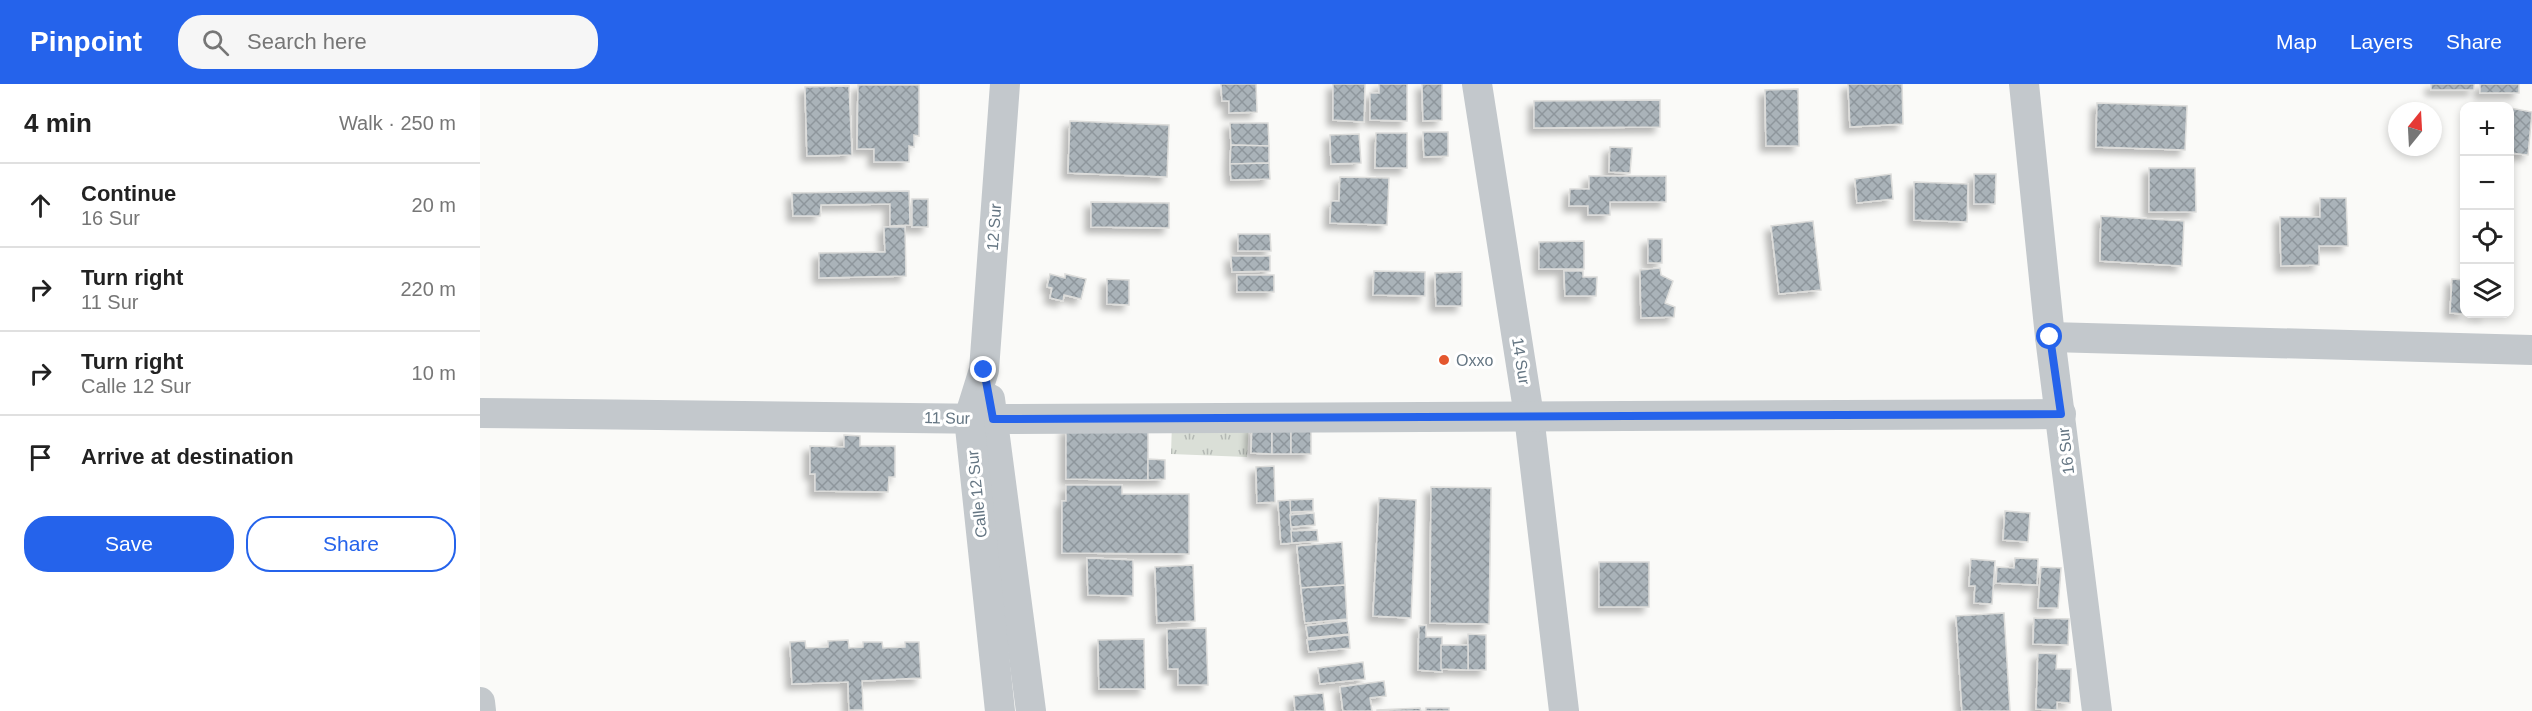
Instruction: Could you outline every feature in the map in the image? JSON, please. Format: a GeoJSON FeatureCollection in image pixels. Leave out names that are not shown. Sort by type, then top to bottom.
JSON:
{"type":"FeatureCollection","features":[{"type":"Feature","properties":{"kind":"street","name":"12 Sur"},"geometry":{"type":"LineString","coordinates":[[984,370],[1005,84]]}},
{"type":"Feature","properties":{"kind":"street","name":"14 Sur"},"geometry":{"type":"LineString","coordinates":[[1477,84],[1529,416],[1564,711]]}},
{"type":"Feature","properties":{"kind":"street","name":"16 Sur"},"geometry":{"type":"LineString","coordinates":[[2024,84],[2050,337],[2097,711]]}},
{"type":"Feature","properties":{"kind":"street"},"geometry":{"type":"LineString","coordinates":[[2050,337],[2532,350]]}},
{"type":"Feature","properties":{"kind":"street","name":"Calle 12 Sur"},"geometry":{"type":"LineString","coordinates":[[984,370],[981,418],[1000,711]]}},
{"type":"Feature","properties":{"kind":"street","name":"11 Sur"},"geometry":{"type":"LineString","coordinates":[[480,413],[981,418],[2061,414]]}},
{"type":"Feature","properties":{"kind":"street","name":"Calle 12 Sur"},"geometry":{"type":"LineString","coordinates":[[981,418],[1031,711]]}},
{"type":"Feature","properties":{"kind":"street"},"geometry":{"type":"LineString","coordinates":[[480,702],[481,711]]}},
{"type":"Feature","properties":{"kind":"green space"},"geometry":{"type":"Polygon","coordinates":[[[1172,422],[1249,424],[1247,457],[1171,454],[1172,422]]]}},
{"type":"Feature","properties":{"kind":"building"},"geometry":{"type":"Polygon","coordinates":[[[1221,84],[1256,84],[1257,112],[1229,113],[1229,101],[1222,101],[1221,84]]]}},
{"type":"Feature","properties":{"kind":"building"},"geometry":{"type":"Polygon","coordinates":[[[1333,84],[1365,84],[1364,122],[1333,120],[1333,84]]]}},
{"type":"Feature","properties":{"kind":"building"},"geometry":{"type":"Polygon","coordinates":[[[1379,84],[1407,84],[1407,121],[1370,120],[1370,93],[1379,93],[1379,84]]]}},
{"type":"Feature","properties":{"kind":"building"},"geometry":{"type":"Polygon","coordinates":[[[1422,84],[1442,84],[1442,120],[1423,121],[1422,84]]]}},
{"type":"Feature","properties":{"kind":"building"},"geometry":{"type":"Polygon","coordinates":[[[1848,84],[1902,84],[1903,124],[1850,127],[1848,84]]]}},
{"type":"Feature","properties":{"kind":"building"},"geometry":{"type":"Polygon","coordinates":[[[2431,84],[2474,84],[2474,90],[2431,90],[2431,84]]]}},
{"type":"Feature","properties":{"kind":"building"},"geometry":{"type":"Polygon","coordinates":[[[2480,84],[2519,84],[2519,93],[2480,93],[2480,84]]]}},
{"type":"Feature","properties":{"kind":"building"},"geometry":{"type":"Polygon","coordinates":[[[858,85],[919,85],[919,136],[914,135],[914,147],[909,146],[909,162],[874,162],[874,149],[857,149],[858,85]]]}},
{"type":"Feature","properties":{"kind":"building"},"geometry":{"type":"Polygon","coordinates":[[[849,86],[852,155],[807,156],[805,87],[849,86]]]}},
{"type":"Feature","properties":{"kind":"building"},"geometry":{"type":"Polygon","coordinates":[[[1798,89],[1799,146],[1766,146],[1765,90],[1798,89]]]}},
{"type":"Feature","properties":{"kind":"building"},"geometry":{"type":"Polygon","coordinates":[[[1660,100],[1660,127],[1534,128],[1534,101],[1660,100]]]}},
{"type":"Feature","properties":{"kind":"building"},"geometry":{"type":"Polygon","coordinates":[[[2097,103],[2187,106],[2185,150],[2096,147],[2097,103]]]}},
{"type":"Feature","properties":{"kind":"building"},"geometry":{"type":"Polygon","coordinates":[[[2514,109],[2532,112],[2528,155],[2514,153],[2514,109]]]}},
{"type":"Feature","properties":{"kind":"building"},"geometry":{"type":"Polygon","coordinates":[[[1070,121],[1169,125],[1167,177],[1068,173],[1070,121]]]}},
{"type":"Feature","properties":{"kind":"building"},"geometry":{"type":"Polygon","coordinates":[[[1230,123],[1268,123],[1269,146],[1231,145],[1230,123]]]}},
{"type":"Feature","properties":{"kind":"building"},"geometry":{"type":"Polygon","coordinates":[[[1423,132],[1448,132],[1448,156],[1424,157],[1423,132]]]}},
{"type":"Feature","properties":{"kind":"building"},"geometry":{"type":"Polygon","coordinates":[[[1376,133],[1407,133],[1407,168],[1375,168],[1376,133]]]}},
{"type":"Feature","properties":{"kind":"building"},"geometry":{"type":"Polygon","coordinates":[[[1359,134],[1361,163],[1331,164],[1330,135],[1359,134]]]}},
{"type":"Feature","properties":{"kind":"building"},"geometry":{"type":"Polygon","coordinates":[[[1231,145],[1269,146],[1269,163],[1230,164],[1231,145]]]}},
{"type":"Feature","properties":{"kind":"building"},"geometry":{"type":"Polygon","coordinates":[[[1610,147],[1632,148],[1630,173],[1609,172],[1610,147]]]}},
{"type":"Feature","properties":{"kind":"building"},"geometry":{"type":"Polygon","coordinates":[[[1269,163],[1270,179],[1231,180],[1230,164],[1269,163]]]}},
{"type":"Feature","properties":{"kind":"building"},"geometry":{"type":"Polygon","coordinates":[[[2149,168],[2195,168],[2196,212],[2149,212],[2149,168]]]}},
{"type":"Feature","properties":{"kind":"building"},"geometry":{"type":"Polygon","coordinates":[[[1891,174],[1893,199],[1857,203],[1855,179],[1891,174]]]}},
{"type":"Feature","properties":{"kind":"building"},"geometry":{"type":"Polygon","coordinates":[[[1974,174],[1996,174],[1995,204],[1974,204],[1974,174]]]}},
{"type":"Feature","properties":{"kind":"building"},"geometry":{"type":"Polygon","coordinates":[[[1589,176],[1666,176],[1666,202],[1610,202],[1610,215],[1588,215],[1588,206],[1569,206],[1570,189],[1589,189],[1589,176]]]}},
{"type":"Feature","properties":{"kind":"building"},"geometry":{"type":"Polygon","coordinates":[[[1340,177],[1389,178],[1387,225],[1330,223],[1331,201],[1339,201],[1340,177]]]}},
{"type":"Feature","properties":{"kind":"building"},"geometry":{"type":"Polygon","coordinates":[[[1914,182],[1968,184],[1967,222],[1914,220],[1914,182]]]}},
{"type":"Feature","properties":{"kind":"building"},"geometry":{"type":"Polygon","coordinates":[[[909,191],[910,225],[890,226],[890,204],[821,205],[820,216],[793,216],[792,193],[909,191]]]}},
{"type":"Feature","properties":{"kind":"building"},"geometry":{"type":"Polygon","coordinates":[[[2320,198],[2346,198],[2348,246],[2319,246],[2319,265],[2281,266],[2280,217],[2320,217],[2320,198]]]}},
{"type":"Feature","properties":{"kind":"building"},"geometry":{"type":"Polygon","coordinates":[[[912,199],[928,199],[928,227],[912,227],[912,199]]]}},
{"type":"Feature","properties":{"kind":"building"},"geometry":{"type":"Polygon","coordinates":[[[1091,202],[1169,203],[1169,228],[1091,227],[1091,202]]]}},
{"type":"Feature","properties":{"kind":"building"},"geometry":{"type":"Polygon","coordinates":[[[2101,216],[2184,221],[2182,266],[2100,261],[2101,216]]]}},
{"type":"Feature","properties":{"kind":"building"},"geometry":{"type":"Polygon","coordinates":[[[1813,221],[1821,290],[1779,294],[1771,226],[1813,221]]]}},
{"type":"Feature","properties":{"kind":"building"},"geometry":{"type":"Polygon","coordinates":[[[884,227],[905,227],[906,276],[819,278],[819,253],[885,252],[884,227]]]}},
{"type":"Feature","properties":{"kind":"building"},"geometry":{"type":"Polygon","coordinates":[[[1238,234],[1270,234],[1271,251],[1238,251],[1238,234]]]}},
{"type":"Feature","properties":{"kind":"building"},"geometry":{"type":"Polygon","coordinates":[[[1648,239],[1662,239],[1662,263],[1648,263],[1648,239]]]}},
{"type":"Feature","properties":{"kind":"building"},"geometry":{"type":"Polygon","coordinates":[[[1584,241],[1584,269],[1539,269],[1539,242],[1584,241]]]}},
{"type":"Feature","properties":{"kind":"building"},"geometry":{"type":"Polygon","coordinates":[[[1231,256],[1270,256],[1270,271],[1232,272],[1231,256]]]}},
{"type":"Feature","properties":{"kind":"building"},"geometry":{"type":"Polygon","coordinates":[[[1660,268],[1661,275],[1673,281],[1665,303],[1675,307],[1674,317],[1641,318],[1640,270],[1660,268]]]}},
{"type":"Feature","properties":{"kind":"building"},"geometry":{"type":"Polygon","coordinates":[[[1374,271],[1425,272],[1425,296],[1373,295],[1374,271]]]}},
{"type":"Feature","properties":{"kind":"building"},"geometry":{"type":"Polygon","coordinates":[[[1564,271],[1583,271],[1583,277],[1597,277],[1596,296],[1565,296],[1564,271]]]}},
{"type":"Feature","properties":{"kind":"building"},"geometry":{"type":"Polygon","coordinates":[[[1462,272],[1462,306],[1436,306],[1435,273],[1462,272]]]}},
{"type":"Feature","properties":{"kind":"building"},"geometry":{"type":"Polygon","coordinates":[[[1050,274],[1065,278],[1065,274],[1086,279],[1081,299],[1064,295],[1063,301],[1050,298],[1052,288],[1047,287],[1050,274]]]}},
{"type":"Feature","properties":{"kind":"building"},"geometry":{"type":"Polygon","coordinates":[[[1237,275],[1274,275],[1274,292],[1237,292],[1237,275]]]}},
{"type":"Feature","properties":{"kind":"building"},"geometry":{"type":"Polygon","coordinates":[[[1107,279],[1129,280],[1129,305],[1107,304],[1107,279]]]}},
{"type":"Feature","properties":{"kind":"building"},"geometry":{"type":"Polygon","coordinates":[[[2452,279],[2460,280],[2460,314],[2450,313],[2452,279]]]}},
{"type":"Feature","properties":{"kind":"building"},"geometry":{"type":"Polygon","coordinates":[[[1252,427],[1272,427],[1272,454],[1251,453],[1252,427]]]}},
{"type":"Feature","properties":{"kind":"building"},"geometry":{"type":"Polygon","coordinates":[[[1272,427],[1291,428],[1291,454],[1272,454],[1272,427]]]}},
{"type":"Feature","properties":{"kind":"building"},"geometry":{"type":"Polygon","coordinates":[[[1066,428],[1148,428],[1148,480],[1066,479],[1066,428]]]}},
{"type":"Feature","properties":{"kind":"building"},"geometry":{"type":"Polygon","coordinates":[[[1291,428],[1311,428],[1311,454],[1291,454],[1291,428]]]}},
{"type":"Feature","properties":{"kind":"building"},"geometry":{"type":"Polygon","coordinates":[[[844,435],[860,436],[860,446],[895,446],[895,477],[889,477],[888,492],[815,491],[815,474],[810,474],[810,446],[844,447],[844,435]]]}},
{"type":"Feature","properties":{"kind":"building"},"geometry":{"type":"Polygon","coordinates":[[[1148,459],[1165,460],[1165,479],[1148,480],[1148,459]]]}},
{"type":"Feature","properties":{"kind":"building"},"geometry":{"type":"Polygon","coordinates":[[[1274,466],[1275,502],[1257,503],[1256,467],[1274,466]]]}},
{"type":"Feature","properties":{"kind":"building"},"geometry":{"type":"Polygon","coordinates":[[[1066,485],[1122,485],[1122,494],[1189,494],[1189,554],[1062,553],[1062,501],[1066,501],[1066,485]]]}},
{"type":"Feature","properties":{"kind":"building"},"geometry":{"type":"Polygon","coordinates":[[[1431,487],[1491,488],[1489,624],[1430,623],[1431,487]]]}},
{"type":"Feature","properties":{"kind":"building"},"geometry":{"type":"Polygon","coordinates":[[[1379,498],[1416,500],[1411,618],[1373,616],[1379,498]]]}},
{"type":"Feature","properties":{"kind":"building"},"geometry":{"type":"Polygon","coordinates":[[[1313,499],[1313,511],[1290,512],[1290,500],[1313,499]]]}},
{"type":"Feature","properties":{"kind":"building"},"geometry":{"type":"Polygon","coordinates":[[[1290,500],[1292,543],[1281,544],[1278,501],[1290,500]]]}},
{"type":"Feature","properties":{"kind":"building"},"geometry":{"type":"Polygon","coordinates":[[[2005,511],[2030,513],[2028,542],[2003,540],[2005,511]]]}},
{"type":"Feature","properties":{"kind":"building"},"geometry":{"type":"Polygon","coordinates":[[[1314,513],[1315,525],[1291,527],[1290,515],[1314,513]]]}},
{"type":"Feature","properties":{"kind":"building"},"geometry":{"type":"Polygon","coordinates":[[[1317,530],[1318,541],[1292,543],[1291,531],[1317,530]]]}},
{"type":"Feature","properties":{"kind":"building"},"geometry":{"type":"Polygon","coordinates":[[[1342,542],[1345,585],[1301,588],[1297,546],[1342,542]]]}},
{"type":"Feature","properties":{"kind":"building"},"geometry":{"type":"Polygon","coordinates":[[[1087,558],[1133,560],[1133,596],[1088,595],[1087,558]]]}},
{"type":"Feature","properties":{"kind":"building"},"geometry":{"type":"Polygon","coordinates":[[[2015,558],[2038,559],[2037,585],[1996,583],[1997,567],[2014,568],[2015,558]]]}},
{"type":"Feature","properties":{"kind":"building"},"geometry":{"type":"Polygon","coordinates":[[[1971,559],[1995,561],[1992,604],[1974,603],[1975,586],[1969,586],[1971,559]]]}},
{"type":"Feature","properties":{"kind":"building"},"geometry":{"type":"Polygon","coordinates":[[[1599,562],[1649,562],[1649,607],[1599,607],[1599,562]]]}},
{"type":"Feature","properties":{"kind":"building"},"geometry":{"type":"Polygon","coordinates":[[[1193,565],[1195,621],[1157,623],[1155,567],[1193,565]]]}},
{"type":"Feature","properties":{"kind":"building"},"geometry":{"type":"Polygon","coordinates":[[[2041,567],[2061,568],[2058,608],[2038,608],[2041,567]]]}},
{"type":"Feature","properties":{"kind":"building"},"geometry":{"type":"Polygon","coordinates":[[[1345,585],[1347,619],[1305,623],[1301,588],[1345,585]]]}},
{"type":"Feature","properties":{"kind":"building"},"geometry":{"type":"Polygon","coordinates":[[[2004,613],[2010,711],[1962,711],[1956,616],[2004,613]]]}},
{"type":"Feature","properties":{"kind":"building"},"geometry":{"type":"Polygon","coordinates":[[[2034,618],[2069,619],[2068,645],[2033,644],[2034,618]]]}},
{"type":"Feature","properties":{"kind":"building"},"geometry":{"type":"Polygon","coordinates":[[[1347,621],[1349,634],[1308,638],[1306,626],[1347,621]]]}},
{"type":"Feature","properties":{"kind":"building"},"geometry":{"type":"Polygon","coordinates":[[[1426,625],[1426,637],[1442,637],[1442,672],[1418,670],[1419,626],[1426,625]]]}},
{"type":"Feature","properties":{"kind":"building"},"geometry":{"type":"Polygon","coordinates":[[[1206,628],[1208,685],[1178,685],[1178,669],[1168,669],[1167,629],[1206,628]]]}},
{"type":"Feature","properties":{"kind":"building"},"geometry":{"type":"Polygon","coordinates":[[[1468,634],[1486,635],[1486,670],[1468,670],[1468,634]]]}},
{"type":"Feature","properties":{"kind":"building"},"geometry":{"type":"Polygon","coordinates":[[[1349,635],[1350,648],[1309,652],[1307,640],[1349,635]]]}},
{"type":"Feature","properties":{"kind":"building"},"geometry":{"type":"Polygon","coordinates":[[[1144,639],[1145,689],[1099,689],[1098,640],[1144,639]]]}},
{"type":"Feature","properties":{"kind":"building"},"geometry":{"type":"Polygon","coordinates":[[[848,640],[849,648],[863,647],[863,642],[882,642],[883,648],[905,647],[905,642],[919,642],[921,678],[862,681],[863,710],[849,710],[848,682],[792,684],[790,642],[805,641],[806,648],[828,647],[828,641],[848,640]]]}},
{"type":"Feature","properties":{"kind":"building"},"geometry":{"type":"Polygon","coordinates":[[[1441,645],[1468,645],[1468,670],[1441,669],[1441,645]]]}},
{"type":"Feature","properties":{"kind":"building"},"geometry":{"type":"Polygon","coordinates":[[[2038,653],[2057,654],[2056,669],[2071,669],[2070,703],[2057,702],[2057,710],[2036,709],[2038,653]]]}},
{"type":"Feature","properties":{"kind":"building"},"geometry":{"type":"Polygon","coordinates":[[[1363,662],[1365,679],[1320,684],[1318,668],[1363,662]]]}},
{"type":"Feature","properties":{"kind":"building"},"geometry":{"type":"Polygon","coordinates":[[[1384,681],[1386,696],[1370,698],[1372,711],[1343,711],[1340,687],[1384,681]]]}},
{"type":"Feature","properties":{"kind":"building"},"geometry":{"type":"Polygon","coordinates":[[[1323,693],[1325,711],[1295,711],[1294,696],[1323,693]]]}},
{"type":"Feature","properties":{"kind":"building"},"geometry":{"type":"Polygon","coordinates":[[[1420,708],[1421,711],[1377,711],[1377,710],[1420,708]]]}},
{"type":"Feature","properties":{"kind":"building"},"geometry":{"type":"Polygon","coordinates":[[[1426,708],[1449,708],[1449,711],[1426,711],[1426,708]]]}},
{"type":"Feature","properties":{"kind":"place","name":"Oxxo"},"geometry":{"type":"Point","coordinates":[1444,360]}},
{"type":"Feature","properties":{"kind":"route"},"geometry":{"type":"LineString","coordinates":[[984,370],[993,419],[2061,414],[2050,337]]}}]}
